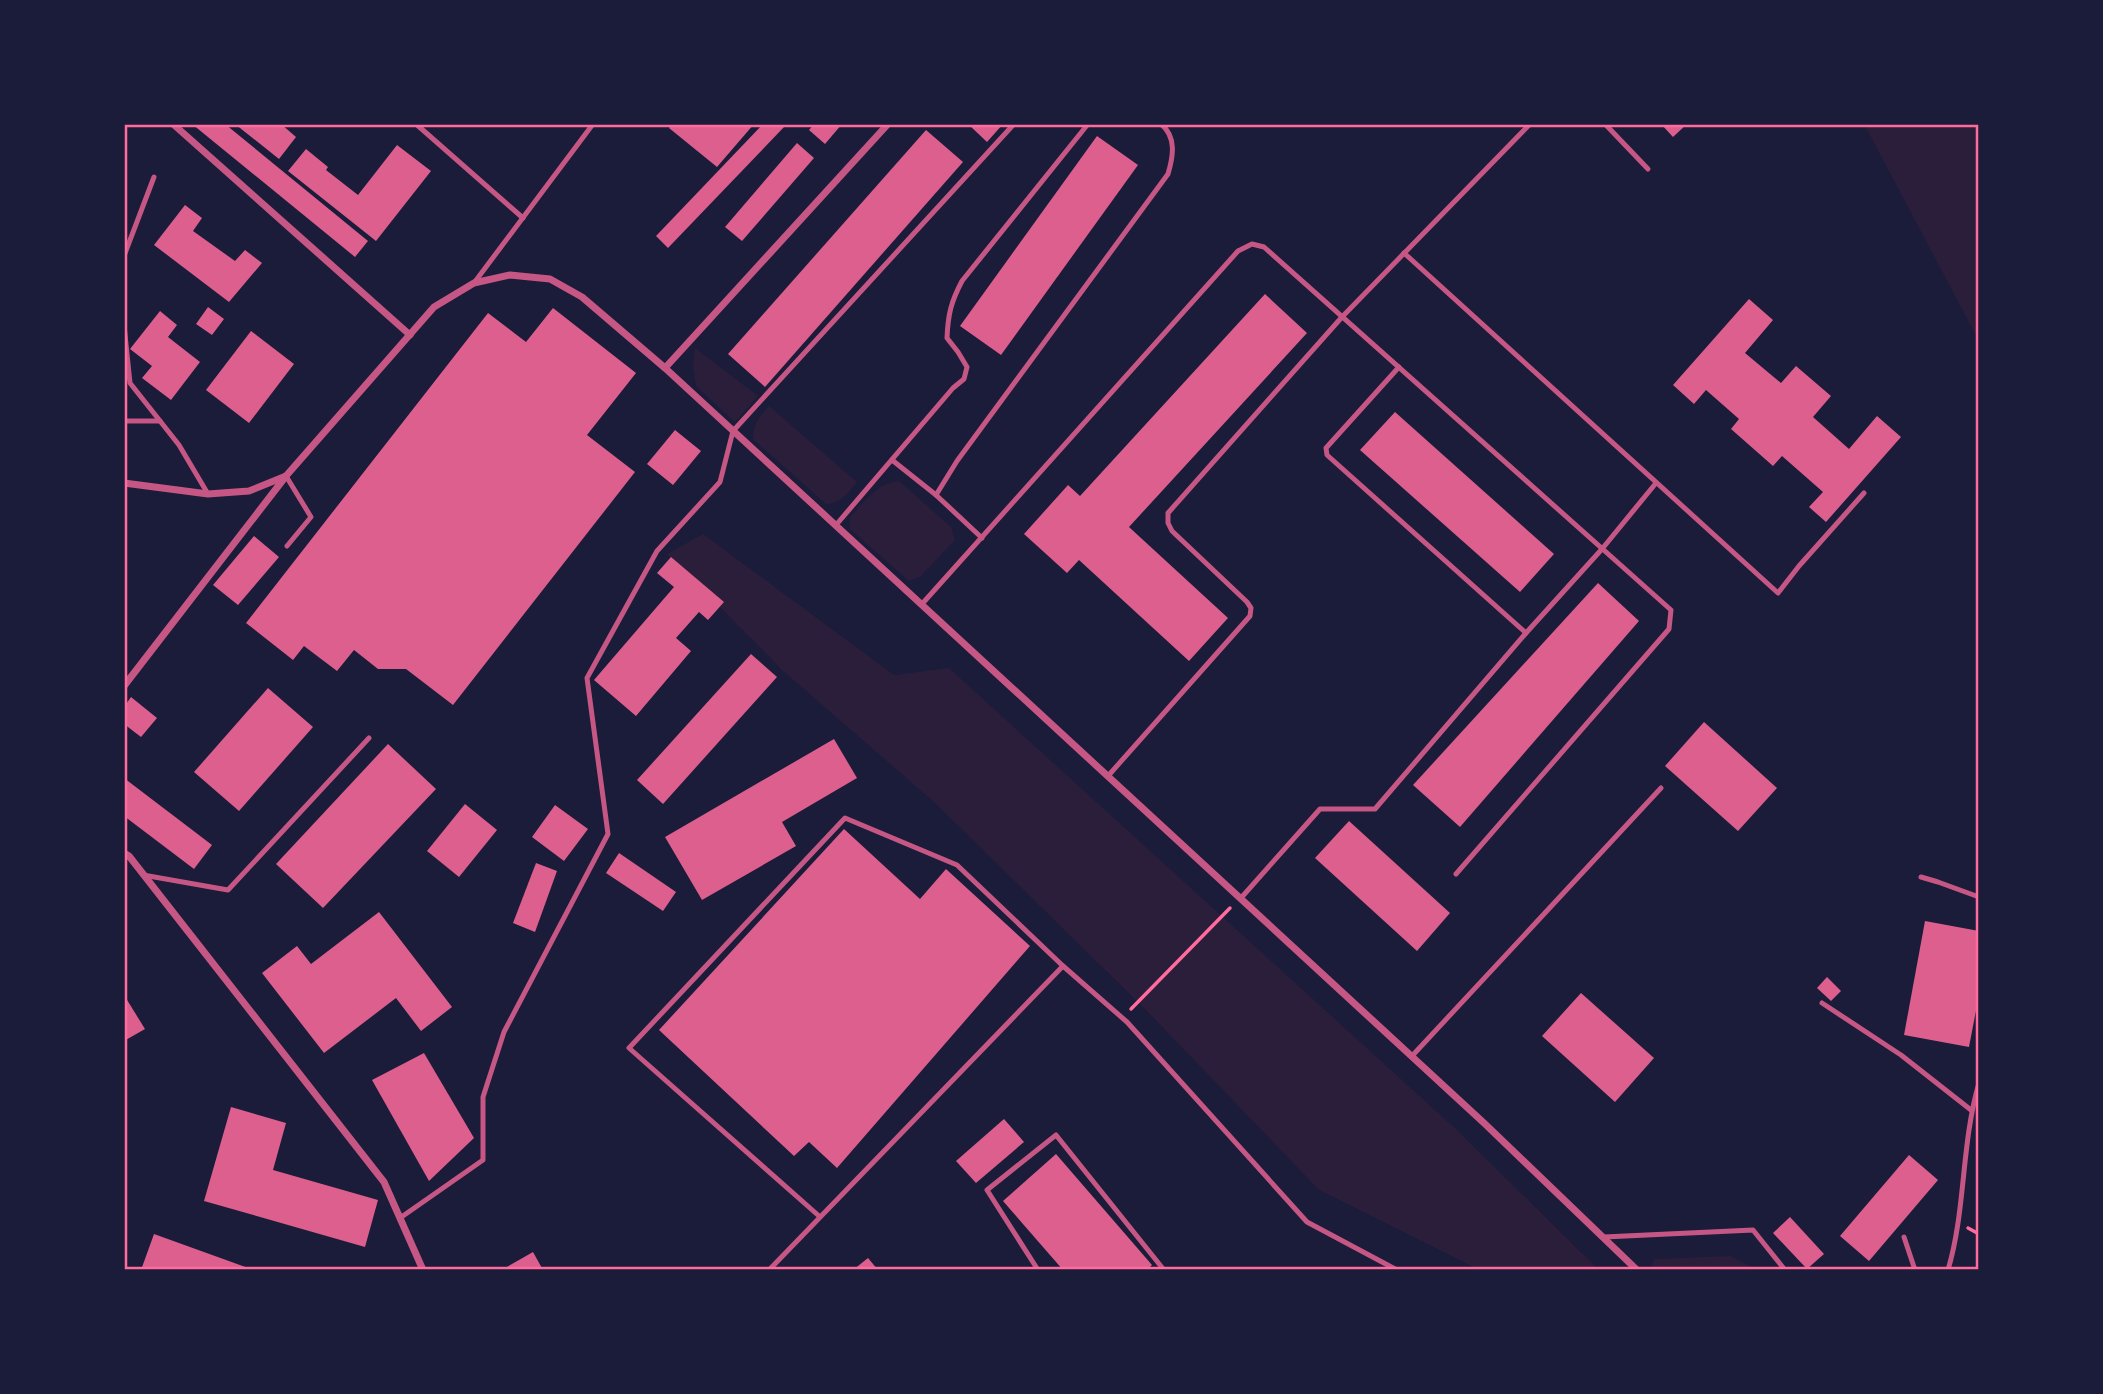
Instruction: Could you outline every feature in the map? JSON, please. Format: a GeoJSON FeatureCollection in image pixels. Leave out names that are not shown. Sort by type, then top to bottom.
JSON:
{"type":"FeatureCollection","features":[{"type":"Feature","properties":{"kind":"street"},"geometry":{"type":"LineString","coordinates":[[173,124],[410,335]]}},
{"type":"Feature","properties":{"kind":"street"},"geometry":{"type":"LineString","coordinates":[[665,368],[888,124]]}},
{"type":"Feature","properties":{"kind":"street"},"geometry":{"type":"LineString","coordinates":[[124,686],[286,476],[435,307],[474,283],[510,275],[550,279],[582,297],[665,368],[1412,1056],[1637,1270]]}},
{"type":"Feature","properties":{"kind":"street"},"geometry":{"type":"LineString","coordinates":[[124,483],[208,494],[249,491],[286,476]]}},
{"type":"Feature","properties":{"kind":"street"},"geometry":{"type":"LineString","coordinates":[[124,853],[384,1182],[423,1270]]}},
{"type":"Feature","properties":{"kind":"lane"},"geometry":{"type":"LineString","coordinates":[[415,124],[523,218]]}},
{"type":"Feature","properties":{"kind":"lane"},"geometry":{"type":"LineString","coordinates":[[474,283],[593,124]]}},
{"type":"Feature","properties":{"kind":"lane"},"geometry":{"type":"LineString","coordinates":[[400,1218],[483,1160],[483,1097],[504,1032],[608,834],[587,678],[657,551],[720,482],[733,431],[1014,124]]}},
{"type":"Feature","properties":{"kind":"lane"},"geometry":{"type":"LineString","coordinates":[[836,526],[964,379],[967,367],[947,338],[951,301],[962,281],[1088,124]]}},
{"type":"Feature","properties":{"kind":"lane"},"geometry":{"type":"LineString","coordinates":[[936,495],[957,461],[1168,174],[1173,149],[1168,129],[1161,124]]}},
{"type":"Feature","properties":{"kind":"lane"},"geometry":{"type":"LineString","coordinates":[[1108,776],[1250,616],[1251,608],[1247,602],[1172,531],[1168,523],[1168,513],[1342,317],[1530,124]]}},
{"type":"Feature","properties":{"kind":"lane"},"geometry":{"type":"LineString","coordinates":[[1605,124],[1648,169]]}},
{"type":"Feature","properties":{"kind":"lane"},"geometry":{"type":"LineString","coordinates":[[124,256],[154,177]]}},
{"type":"Feature","properties":{"kind":"lane"},"geometry":{"type":"LineString","coordinates":[[922,604],[1238,251],[1252,244],[1264,247],[1671,610],[1669,629],[1456,874]]}},
{"type":"Feature","properties":{"kind":"lane"},"geometry":{"type":"LineString","coordinates":[[1404,253],[1778,593],[1864,493]]}},
{"type":"Feature","properties":{"kind":"lane"},"geometry":{"type":"LineString","coordinates":[[124,325],[130,383],[179,445],[208,494]]}},
{"type":"Feature","properties":{"kind":"lane"},"geometry":{"type":"LineString","coordinates":[[1399,367],[1326,448],[1326,455],[1526,633]]}},
{"type":"Feature","properties":{"kind":"lane"},"geometry":{"type":"LineString","coordinates":[[124,421],[160,421]]}},
{"type":"Feature","properties":{"kind":"lane"},"geometry":{"type":"LineString","coordinates":[[892,460],[936,495],[982,538]]}},
{"type":"Feature","properties":{"kind":"lane"},"geometry":{"type":"LineString","coordinates":[[286,476],[311,517],[287,546]]}},
{"type":"Feature","properties":{"kind":"lane"},"geometry":{"type":"LineString","coordinates":[[1241,898],[1320,809],[1375,809],[1602,549],[1656,483]]}},
{"type":"Feature","properties":{"kind":"lane"},"geometry":{"type":"LineString","coordinates":[[143,875],[228,890],[369,738]]}},
{"type":"Feature","properties":{"kind":"lane"},"geometry":{"type":"LineString","coordinates":[[1412,1056],[1661,788]]}},
{"type":"Feature","properties":{"kind":"lane"},"geometry":{"type":"LineString","coordinates":[[819,1216],[629,1048],[845,818],[957,865],[1122,1018],[1307,1222],[1397,1270]]}},
{"type":"Feature","properties":{"kind":"lane"},"geometry":{"type":"LineString","coordinates":[[1921,877],[1979,897]]}},
{"type":"Feature","properties":{"kind":"lane"},"geometry":{"type":"LineString","coordinates":[[769,1270],[1063,966]]}},
{"type":"Feature","properties":{"kind":"lane"},"geometry":{"type":"LineString","coordinates":[[1822,1003],[1901,1055],[1971,1110]]}},
{"type":"Feature","properties":{"kind":"lane"},"geometry":{"type":"LineString","coordinates":[[1948,1270],[1956,1243],[1971,1110],[1979,1083]]}},
{"type":"Feature","properties":{"kind":"lane"},"geometry":{"type":"LineString","coordinates":[[1038,1270],[987,1191],[1056,1135],[1164,1270]]}},
{"type":"Feature","properties":{"kind":"lane"},"geometry":{"type":"LineString","coordinates":[[1604,1237],[1753,1230],[1785,1270]]}},
{"type":"Feature","properties":{"kind":"lane"},"geometry":{"type":"LineString","coordinates":[[1904,1237],[1915,1270]]}},
{"type":"Feature","properties":{"kind":"path"},"geometry":{"type":"LineString","coordinates":[[1122,1018],[1230,908]]}},
{"type":"Feature","properties":{"kind":"shaded area"},"geometry":{"type":"Polygon","coordinates":[[[1864,124],[1979,124],[1979,341],[1864,124]]]}},
{"type":"Feature","properties":{"kind":"shaded area"},"geometry":{"type":"Polygon","coordinates":[[[695,348],[758,396],[735,422],[696,386],[693,366],[695,348]]]}},
{"type":"Feature","properties":{"kind":"shaded area"},"geometry":{"type":"Polygon","coordinates":[[[769,406],[857,482],[844,497],[826,504],[753,439],[757,421],[769,406]]]}},
{"type":"Feature","properties":{"kind":"shaded area"},"geometry":{"type":"Polygon","coordinates":[[[899,481],[951,527],[955,540],[920,577],[909,581],[850,529],[850,517],[866,500],[884,485],[899,481]]]}},
{"type":"Feature","properties":{"kind":"shaded area"},"geometry":{"type":"Polygon","coordinates":[[[703,534],[894,675],[949,668],[1457,1130],[1599,1270],[1480,1270],[1319,1190],[1145,1009],[934,802],[783,671],[667,554],[703,534]]]}},
{"type":"Feature","properties":{"kind":"shaded area"},"geometry":{"type":"Polygon","coordinates":[[[1731,1256],[1750,1266],[1752,1270],[1654,1270],[1651,1267],[1654,1259],[1731,1256]]]}},
{"type":"Feature","properties":{"kind":"building"},"geometry":{"type":"Polygon","coordinates":[[[192,124],[225,124],[368,241],[355,257],[192,124]]]}},
{"type":"Feature","properties":{"kind":"building"},"geometry":{"type":"Polygon","coordinates":[[[235,124],[281,124],[296,137],[279,159],[235,124]]]}},
{"type":"Feature","properties":{"kind":"building"},"geometry":{"type":"Polygon","coordinates":[[[672,124],[754,124],[717,167],[669,128],[672,124]]]}},
{"type":"Feature","properties":{"kind":"building"},"geometry":{"type":"Polygon","coordinates":[[[763,124],[785,126],[668,248],[656,236],[763,124]]]}},
{"type":"Feature","properties":{"kind":"building"},"geometry":{"type":"Polygon","coordinates":[[[814,124],[842,124],[825,144],[809,130],[814,124]]]}},
{"type":"Feature","properties":{"kind":"building"},"geometry":{"type":"Polygon","coordinates":[[[968,124],[1003,124],[987,142],[968,124]]]}},
{"type":"Feature","properties":{"kind":"building"},"geometry":{"type":"Polygon","coordinates":[[[1661,124],[1687,124],[1673,137],[1661,124]]]}},
{"type":"Feature","properties":{"kind":"building"},"geometry":{"type":"Polygon","coordinates":[[[926,130],[963,162],[765,387],[728,354],[926,130]]]}},
{"type":"Feature","properties":{"kind":"building"},"geometry":{"type":"Polygon","coordinates":[[[1097,136],[1138,165],[1001,355],[960,326],[1097,136]]]}},
{"type":"Feature","properties":{"kind":"building"},"geometry":{"type":"Polygon","coordinates":[[[797,143],[814,158],[742,241],[725,227],[797,143]]]}},
{"type":"Feature","properties":{"kind":"building"},"geometry":{"type":"Polygon","coordinates":[[[397,145],[431,171],[376,241],[288,171],[306,149],[328,167],[326,170],[358,195],[397,145]]]}},
{"type":"Feature","properties":{"kind":"building"},"geometry":{"type":"Polygon","coordinates":[[[185,205],[202,218],[193,231],[235,261],[245,250],[262,263],[229,302],[154,245],[185,205]]]}},
{"type":"Feature","properties":{"kind":"building"},"geometry":{"type":"Polygon","coordinates":[[[1265,294],[1307,333],[1129,527],[1228,618],[1189,661],[1079,560],[1067,573],[1024,534],[1068,485],[1080,496],[1265,294]]]}},
{"type":"Feature","properties":{"kind":"building"},"geometry":{"type":"Polygon","coordinates":[[[1749,299],[1773,320],[1745,353],[1781,383],[1796,366],[1831,396],[1813,417],[1849,449],[1877,416],[1901,437],[1826,522],[1809,507],[1823,492],[1782,456],[1773,466],[1731,429],[1739,419],[1706,390],[1694,404],[1673,385],[1749,299]]]}},
{"type":"Feature","properties":{"kind":"building"},"geometry":{"type":"Polygon","coordinates":[[[208,307],[224,319],[212,335],[196,324],[208,307]]]}},
{"type":"Feature","properties":{"kind":"building"},"geometry":{"type":"Polygon","coordinates":[[[553,308],[636,373],[587,435],[635,472],[453,705],[406,669],[378,669],[354,650],[337,671],[304,646],[293,660],[246,623],[488,313],[526,342],[553,308]]]}},
{"type":"Feature","properties":{"kind":"building"},"geometry":{"type":"Polygon","coordinates":[[[160,311],[177,325],[168,337],[200,362],[171,400],[142,378],[152,366],[130,349],[160,311]]]}},
{"type":"Feature","properties":{"kind":"building"},"geometry":{"type":"Polygon","coordinates":[[[251,331],[294,364],[249,423],[206,390],[251,331]]]}},
{"type":"Feature","properties":{"kind":"building"},"geometry":{"type":"Polygon","coordinates":[[[1395,412],[1554,554],[1520,592],[1360,450],[1395,412]]]}},
{"type":"Feature","properties":{"kind":"building"},"geometry":{"type":"Polygon","coordinates":[[[675,430],[701,451],[673,485],[647,464],[675,430]]]}},
{"type":"Feature","properties":{"kind":"building"},"geometry":{"type":"Polygon","coordinates":[[[254,536],[279,557],[238,605],[213,585],[254,536]]]}},
{"type":"Feature","properties":{"kind":"building"},"geometry":{"type":"Polygon","coordinates":[[[671,557],[724,602],[708,620],[699,612],[676,638],[691,651],[636,716],[594,680],[674,587],[657,573],[671,557]]]}},
{"type":"Feature","properties":{"kind":"building"},"geometry":{"type":"Polygon","coordinates":[[[1598,583],[1639,621],[1460,827],[1413,785],[1598,583]]]}},
{"type":"Feature","properties":{"kind":"building"},"geometry":{"type":"Polygon","coordinates":[[[751,654],[777,677],[663,804],[637,780],[751,654]]]}},
{"type":"Feature","properties":{"kind":"building"},"geometry":{"type":"Polygon","coordinates":[[[268,688],[313,727],[239,811],[194,772],[268,688]]]}},
{"type":"Feature","properties":{"kind":"building"},"geometry":{"type":"Polygon","coordinates":[[[131,697],[157,718],[141,737],[124,724],[124,707],[131,697]]]}},
{"type":"Feature","properties":{"kind":"building"},"geometry":{"type":"Polygon","coordinates":[[[1704,722],[1777,788],[1738,831],[1665,766],[1704,722]]]}},
{"type":"Feature","properties":{"kind":"building"},"geometry":{"type":"Polygon","coordinates":[[[834,739],[857,778],[782,822],[796,846],[702,900],[665,837],[834,739]]]}},
{"type":"Feature","properties":{"kind":"building"},"geometry":{"type":"Polygon","coordinates":[[[388,744],[436,789],[323,908],[276,864],[388,744]]]}},
{"type":"Feature","properties":{"kind":"building"},"geometry":{"type":"Polygon","coordinates":[[[124,778],[212,845],[194,869],[124,816],[124,778]]]}},
{"type":"Feature","properties":{"kind":"building"},"geometry":{"type":"Polygon","coordinates":[[[465,804],[497,830],[459,877],[427,851],[465,804]]]}},
{"type":"Feature","properties":{"kind":"building"},"geometry":{"type":"Polygon","coordinates":[[[555,805],[588,829],[564,861],[532,837],[555,805]]]}},
{"type":"Feature","properties":{"kind":"building"},"geometry":{"type":"Polygon","coordinates":[[[1349,821],[1450,913],[1417,951],[1315,858],[1349,821]]]}},
{"type":"Feature","properties":{"kind":"building"},"geometry":{"type":"Polygon","coordinates":[[[844,829],[920,899],[946,869],[1030,946],[837,1168],[809,1142],[794,1156],[659,1030],[844,829]]]}},
{"type":"Feature","properties":{"kind":"building"},"geometry":{"type":"Polygon","coordinates":[[[619,853],[676,892],[663,911],[606,873],[619,853]]]}},
{"type":"Feature","properties":{"kind":"building"},"geometry":{"type":"Polygon","coordinates":[[[536,863],[557,871],[535,932],[513,923],[536,863]]]}},
{"type":"Feature","properties":{"kind":"building"},"geometry":{"type":"Polygon","coordinates":[[[379,912],[452,1007],[421,1031],[396,998],[324,1053],[262,973],[297,946],[311,964],[379,912]]]}},
{"type":"Feature","properties":{"kind":"building"},"geometry":{"type":"Polygon","coordinates":[[[1925,921],[1979,931],[1979,995],[1969,1047],[1904,1035],[1925,921]]]}},
{"type":"Feature","properties":{"kind":"building"},"geometry":{"type":"Polygon","coordinates":[[[1827,977],[1841,991],[1831,1001],[1817,988],[1827,977]]]}},
{"type":"Feature","properties":{"kind":"building"},"geometry":{"type":"Polygon","coordinates":[[[1581,993],[1654,1058],[1615,1102],[1542,1036],[1581,993]]]}},
{"type":"Feature","properties":{"kind":"building"},"geometry":{"type":"Polygon","coordinates":[[[124,995],[145,1029],[124,1041],[124,995]]]}},
{"type":"Feature","properties":{"kind":"building"},"geometry":{"type":"Polygon","coordinates":[[[424,1053],[474,1138],[429,1181],[372,1080],[424,1053]]]}},
{"type":"Feature","properties":{"kind":"building"},"geometry":{"type":"Polygon","coordinates":[[[231,1107],[286,1123],[273,1170],[378,1200],[365,1247],[204,1201],[231,1107]]]}},
{"type":"Feature","properties":{"kind":"building"},"geometry":{"type":"Polygon","coordinates":[[[1004,1119],[1024,1142],[976,1183],[956,1161],[1004,1119]]]}},
{"type":"Feature","properties":{"kind":"building"},"geometry":{"type":"Polygon","coordinates":[[[1056,1154],[1152,1265],[1147,1270],[1063,1270],[1003,1201],[1056,1154]]]}},
{"type":"Feature","properties":{"kind":"building"},"geometry":{"type":"Polygon","coordinates":[[[1909,1155],[1938,1180],[1869,1261],[1840,1236],[1909,1155]]]}},
{"type":"Feature","properties":{"kind":"building"},"geometry":{"type":"Polygon","coordinates":[[[1790,1217],[1824,1254],[1807,1269],[1773,1233],[1790,1217]]]}},
{"type":"Feature","properties":{"kind":"building"},"geometry":{"type":"Polygon","coordinates":[[[154,1234],[251,1269],[251,1270],[141,1270],[154,1234]]]}},
{"type":"Feature","properties":{"kind":"building"},"geometry":{"type":"Polygon","coordinates":[[[533,1252],[543,1270],[506,1270],[505,1268],[533,1252]]]}},
{"type":"Feature","properties":{"kind":"building"},"geometry":{"type":"Polygon","coordinates":[[[868,1258],[878,1270],[853,1270],[868,1258]]]}}]}
